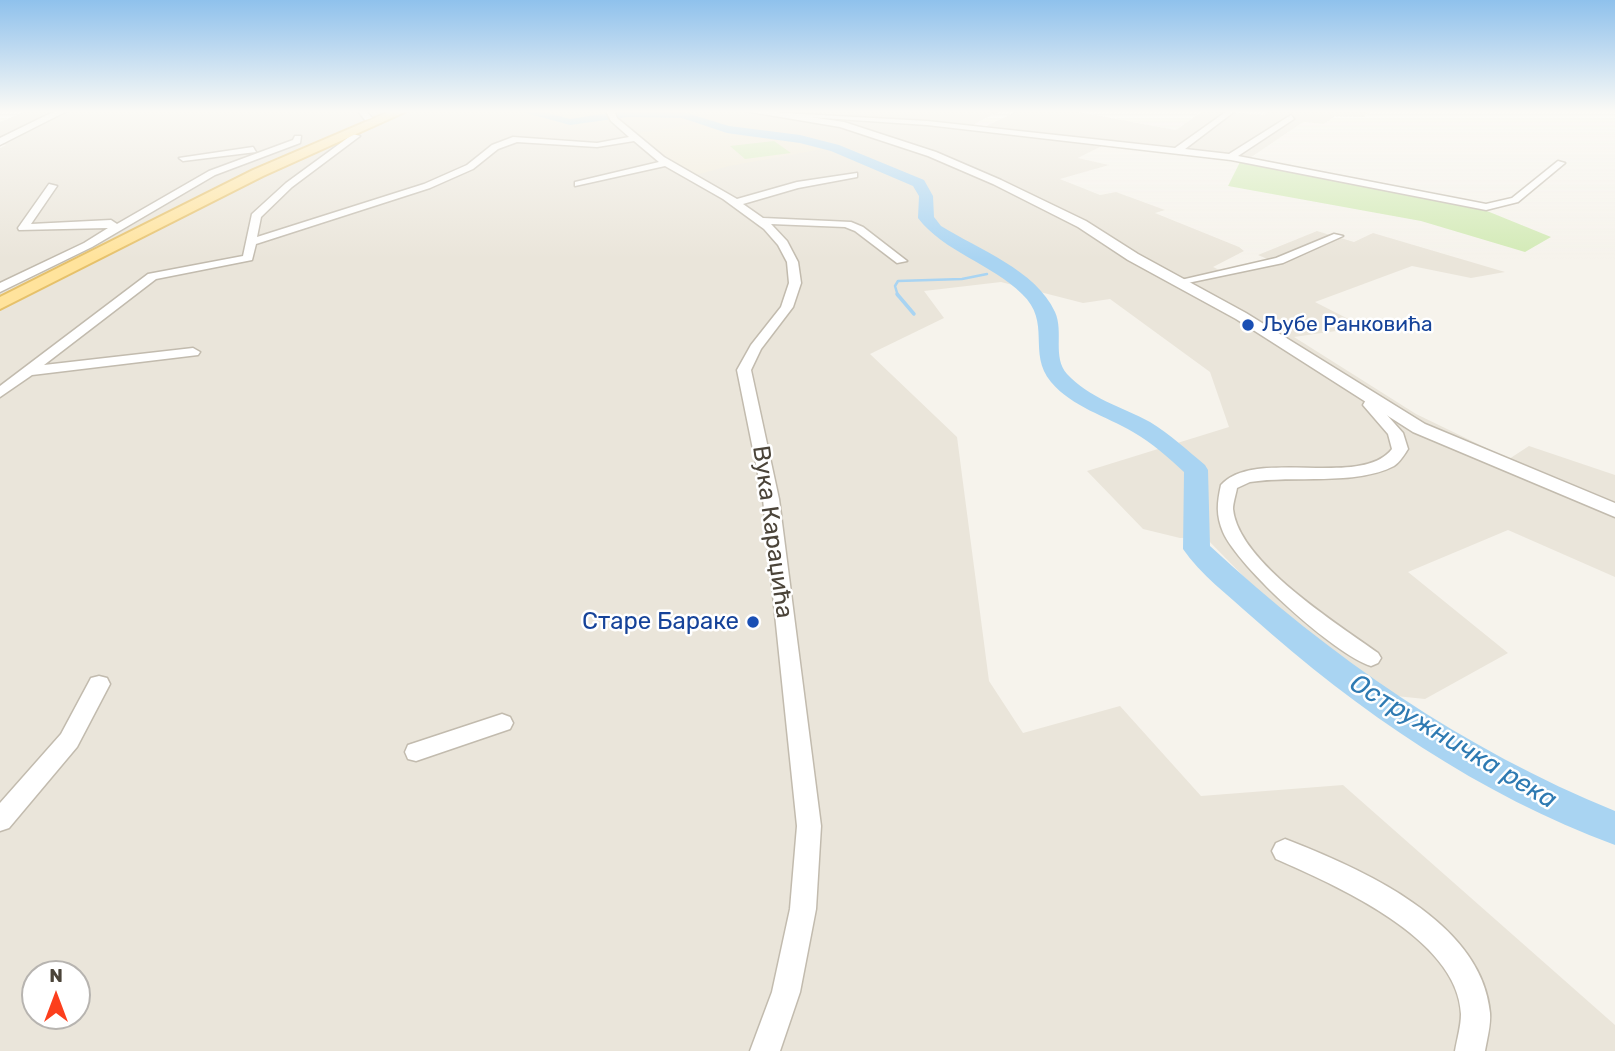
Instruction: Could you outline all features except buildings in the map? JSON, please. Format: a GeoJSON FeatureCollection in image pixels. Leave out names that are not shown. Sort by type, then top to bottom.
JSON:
{"type":"FeatureCollection","features":[{"type":"Feature","properties":{"kind":"main road"},"geometry":{"type":"LineString","coordinates":[[0,304],[174,213],[286,160]]}},
{"type":"Feature","properties":{"kind":"street"},"geometry":{"type":"LineString","coordinates":[[0,288],[108,233],[212,173],[246,160]]}},
{"type":"Feature","properties":{"kind":"street"},"geometry":{"type":"LineString","coordinates":[[4,387],[28,372],[152,276],[248,258],[257,216],[289,185],[323,160]]}},
{"type":"Feature","properties":{"kind":"street"},"geometry":{"type":"LineString","coordinates":[[253,242],[426,186],[470,167],[478,160]]}},
{"type":"Feature","properties":{"kind":"street","name":"Вука Караџића"},"geometry":{"type":"LineString","coordinates":[[662,160],[762,220],[789,257],[795,282],[785,310],[753,351],[744,375],[771,499],[809,826],[803,909],[786,992],[765,1051]]}},
{"type":"Feature","properties":{"kind":"street"},"geometry":{"type":"LineString","coordinates":[[948,160],[1067,217],[1272,335],[1372,401],[1449,442],[1615,511]]}},
{"type":"Feature","properties":{"kind":"street"},"geometry":{"type":"LineString","coordinates":[[1247,160],[1486,207],[1516,200],[1561,163]]}},
{"type":"Feature","properties":{"kind":"street"},"geometry":{"type":"LineString","coordinates":[[578,184],[666,163]]}},
{"type":"Feature","properties":{"kind":"street"},"geometry":{"type":"LineString","coordinates":[[735,203],[797,186],[854,175]]}},
{"type":"Feature","properties":{"kind":"street"},"geometry":{"type":"LineString","coordinates":[[51,186],[23,228],[111,223],[113,229],[108,233]]}},
{"type":"Feature","properties":{"kind":"street"},"geometry":{"type":"LineString","coordinates":[[762,220],[847,224],[859,229],[901,261]]}},
{"type":"Feature","properties":{"kind":"street"},"geometry":{"type":"LineString","coordinates":[[1178,282],[1279,261],[1338,236]]}},
{"type":"Feature","properties":{"kind":"street"},"geometry":{"type":"LineString","coordinates":[[28,372],[193,352]]}},
{"type":"Feature","properties":{"kind":"street"},"geometry":{"type":"LineString","coordinates":[[1371,658],[1297,604],[1249,559],[1235,542],[1226,521],[1225,505],[1229,485],[1250,477],[1294,471],[1356,471],[1391,463],[1400,449],[1395,433],[1370,405],[1372,401]]}},
{"type":"Feature","properties":{"kind":"street"},"geometry":{"type":"LineString","coordinates":[[0,820],[78,731],[89,712],[99,684]]}},
{"type":"Feature","properties":{"kind":"street"},"geometry":{"type":"LineString","coordinates":[[416,752],[502,723]]}},
{"type":"Feature","properties":{"kind":"street"},"geometry":{"type":"LineString","coordinates":[[1285,851],[1375,891],[1432,936],[1459,966],[1474,998],[1476,1033],[1471,1051]]}},
{"type":"Feature","properties":{"kind":"shaded area"},"geometry":{"type":"Polygon","coordinates":[[[0,160],[1087,160],[1109,165],[1060,179],[1100,195],[1116,192],[1165,210],[1155,213],[1239,247],[1244,251],[1213,267],[1230,275],[1279,264],[1258,255],[1317,231],[1354,242],[1373,233],[1505,272],[1471,278],[1412,266],[1315,302],[1364,327],[1294,337],[1416,414],[1509,459],[1529,446],[1615,475],[1615,577],[1508,530],[1408,572],[1508,653],[1425,699],[1357,692],[1205,537],[1180,538],[1143,529],[1087,471],[1229,427],[1210,372],[1110,299],[1083,303],[1001,282],[924,291],[944,318],[870,354],[957,437],[989,681],[1023,733],[1120,706],[1201,796],[1343,785],[1615,1025],[1615,1051],[0,1051],[0,160]]]}},
{"type":"Feature","properties":{"kind":"shaded area"},"geometry":{"type":"Polygon","coordinates":[[[666,160],[762,160],[729,166],[692,176],[666,160]]]}},
{"type":"Feature","properties":{"kind":"green space"},"geometry":{"type":"Polygon","coordinates":[[[1241,160],[1487,211],[1551,237],[1525,252],[1421,221],[1228,186],[1241,160]]]}},
{"type":"Feature","properties":{"kind":"waterway","name":"Остружничка река"},"geometry":{"type":"LineString","coordinates":[[864,160],[919,183],[926,196],[926,218],[936,229],[1013,277],[1038,300],[1048,321],[1050,362],[1053,370],[1067,386],[1084,398],[1149,432],[1196,470],[1197,549],[1242,592],[1340,673],[1445,745],[1557,804],[1615,828]]}},
{"type":"Feature","properties":{"kind":"waterway"},"geometry":{"type":"LineString","coordinates":[[898,295],[895,286],[898,281],[962,279],[987,274]]}},
{"type":"Feature","properties":{"kind":"waterway"},"geometry":{"type":"LineString","coordinates":[[898,295],[914,314]]}},
{"type":"Feature","properties":{"kind":"place","name":"Љубе Ранковића"},"geometry":{"type":"Point","coordinates":[1248,325]}},
{"type":"Feature","properties":{"kind":"place","name":"Старе Бараке"},"geometry":{"type":"Point","coordinates":[753,622]}}]}
